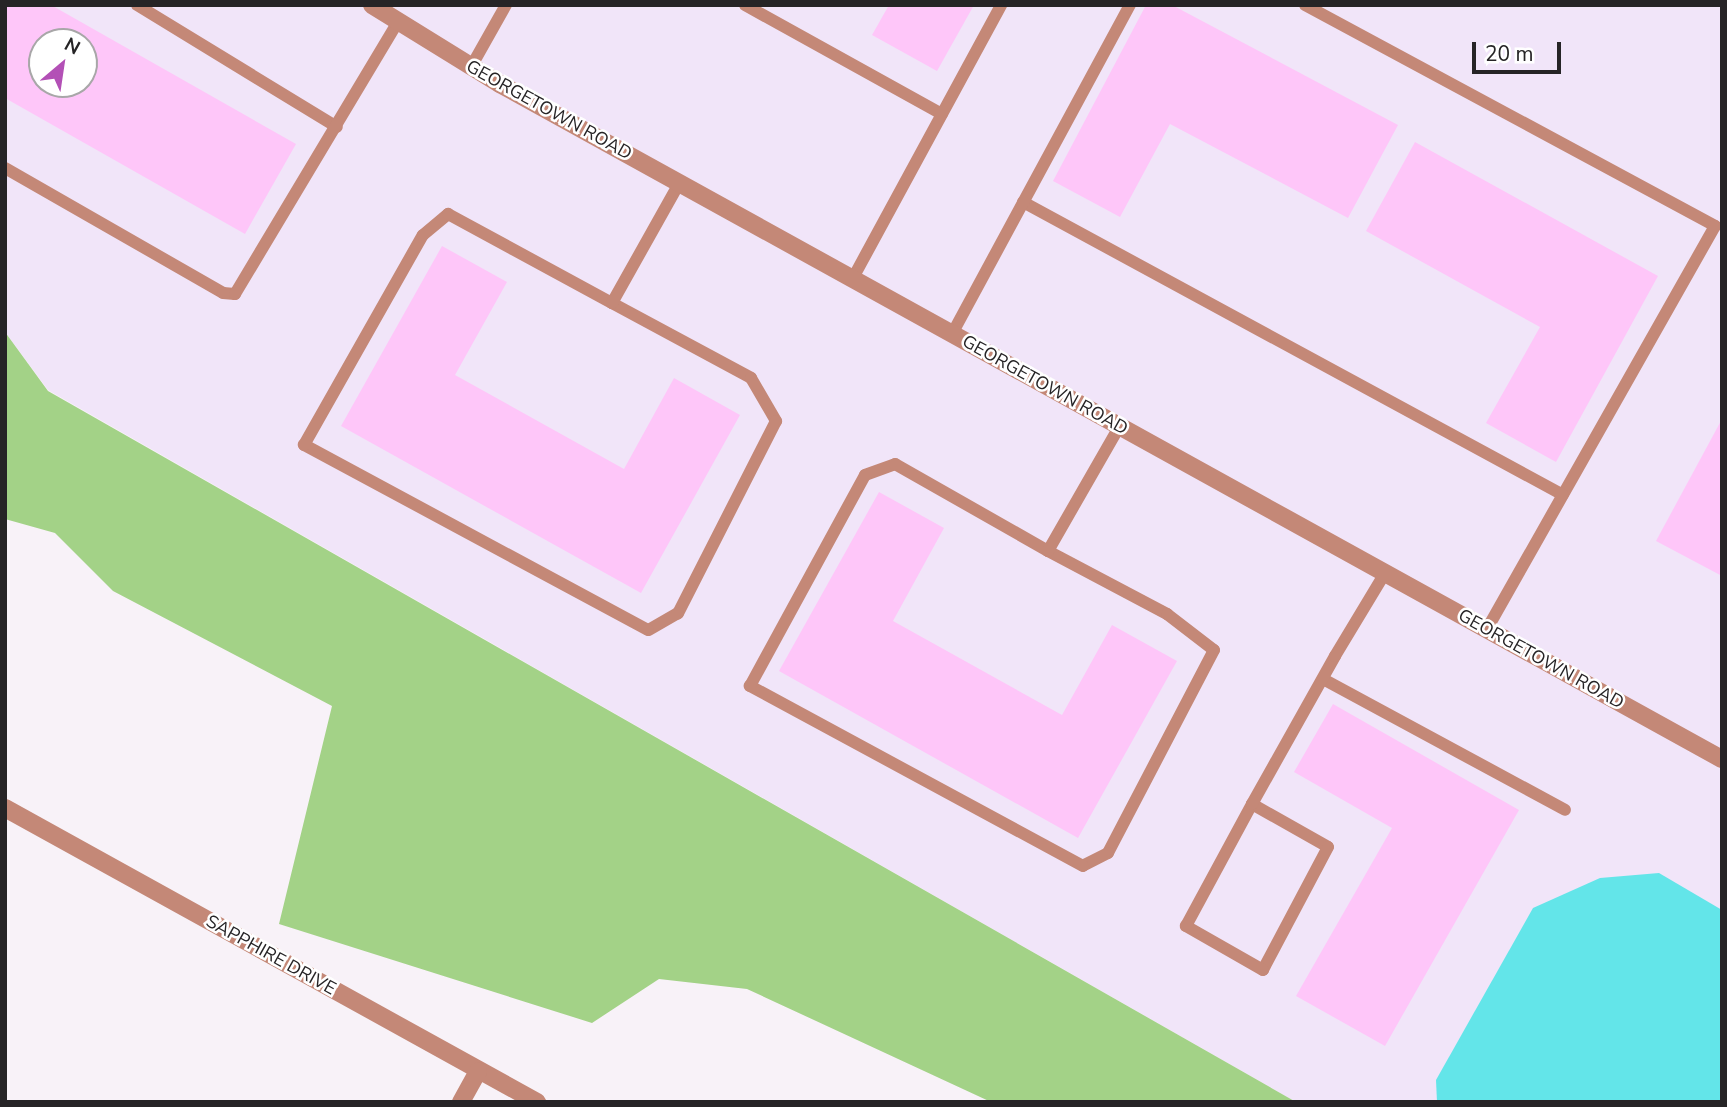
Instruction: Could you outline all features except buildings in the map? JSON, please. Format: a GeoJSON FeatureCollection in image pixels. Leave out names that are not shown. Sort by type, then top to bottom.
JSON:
{"type":"FeatureCollection","features":[{"type":"Feature","properties":{"kind":"street","name":"GEORGETOWN ROAD"},"geometry":{"type":"LineString","coordinates":[[372,5],[471,67],[1722,759]]}},
{"type":"Feature","properties":{"kind":"street","name":"SAPPHIRE DRIVE"},"geometry":{"type":"LineString","coordinates":[[5,808],[537,1102]]}},
{"type":"Feature","properties":{"kind":"street"},"geometry":{"type":"LineString","coordinates":[[461,1102],[478,1071]]}},
{"type":"Feature","properties":{"kind":"lane"},"geometry":{"type":"LineString","coordinates":[[137,5],[337,127]]}},
{"type":"Feature","properties":{"kind":"lane"},"geometry":{"type":"LineString","coordinates":[[471,67],[506,5]]}},
{"type":"Feature","properties":{"kind":"lane"},"geometry":{"type":"LineString","coordinates":[[745,5],[942,114]]}},
{"type":"Feature","properties":{"kind":"lane"},"geometry":{"type":"LineString","coordinates":[[853,278],[1001,5]]}},
{"type":"Feature","properties":{"kind":"lane"},"geometry":{"type":"LineString","coordinates":[[953,334],[1130,5]]}},
{"type":"Feature","properties":{"kind":"lane"},"geometry":{"type":"LineString","coordinates":[[1305,5],[1715,226],[1487,629]]}},
{"type":"Feature","properties":{"kind":"lane"},"geometry":{"type":"LineString","coordinates":[[5,168],[223,293],[235,294],[398,22]]}},
{"type":"Feature","properties":{"kind":"lane"},"geometry":{"type":"LineString","coordinates":[[612,303],[680,182]]}},
{"type":"Feature","properties":{"kind":"lane"},"geometry":{"type":"LineString","coordinates":[[1023,202],[1563,495]]}},
{"type":"Feature","properties":{"kind":"lane"},"geometry":{"type":"LineString","coordinates":[[447,214],[612,303],[751,379],[776,421],[678,613],[648,630],[304,445],[423,235],[447,214]]}},
{"type":"Feature","properties":{"kind":"lane"},"geometry":{"type":"LineString","coordinates":[[1048,551],[1119,427]]}},
{"type":"Feature","properties":{"kind":"lane"},"geometry":{"type":"LineString","coordinates":[[895,464],[1048,551],[1167,614],[1214,650],[1108,853],[1083,866],[750,686],[865,475],[895,464]]}},
{"type":"Feature","properties":{"kind":"lane"},"geometry":{"type":"LineString","coordinates":[[1252,804],[1328,847],[1263,970],[1186,926],[1252,804],[1322,679],[1385,573]]}},
{"type":"Feature","properties":{"kind":"lane"},"geometry":{"type":"LineString","coordinates":[[1322,679],[1566,810]]}},
{"type":"Feature","properties":{"kind":"shaded area"},"geometry":{"type":"Polygon","coordinates":[[[5,5],[1722,5],[1722,1102],[1296,1102],[48,390],[5,332],[5,5]]]}},
{"type":"Feature","properties":{"kind":"green space"},"geometry":{"type":"Polygon","coordinates":[[[5,332],[48,391],[1296,1102],[991,1102],[747,989],[659,979],[592,1023],[279,924],[332,706],[113,591],[55,533],[5,519],[5,332]]]}},
{"type":"Feature","properties":{"kind":"water"},"geometry":{"type":"Polygon","coordinates":[[[1659,873],[1722,910],[1722,1102],[1437,1102],[1436,1080],[1533,908],[1600,878],[1659,873]]]}}]}
